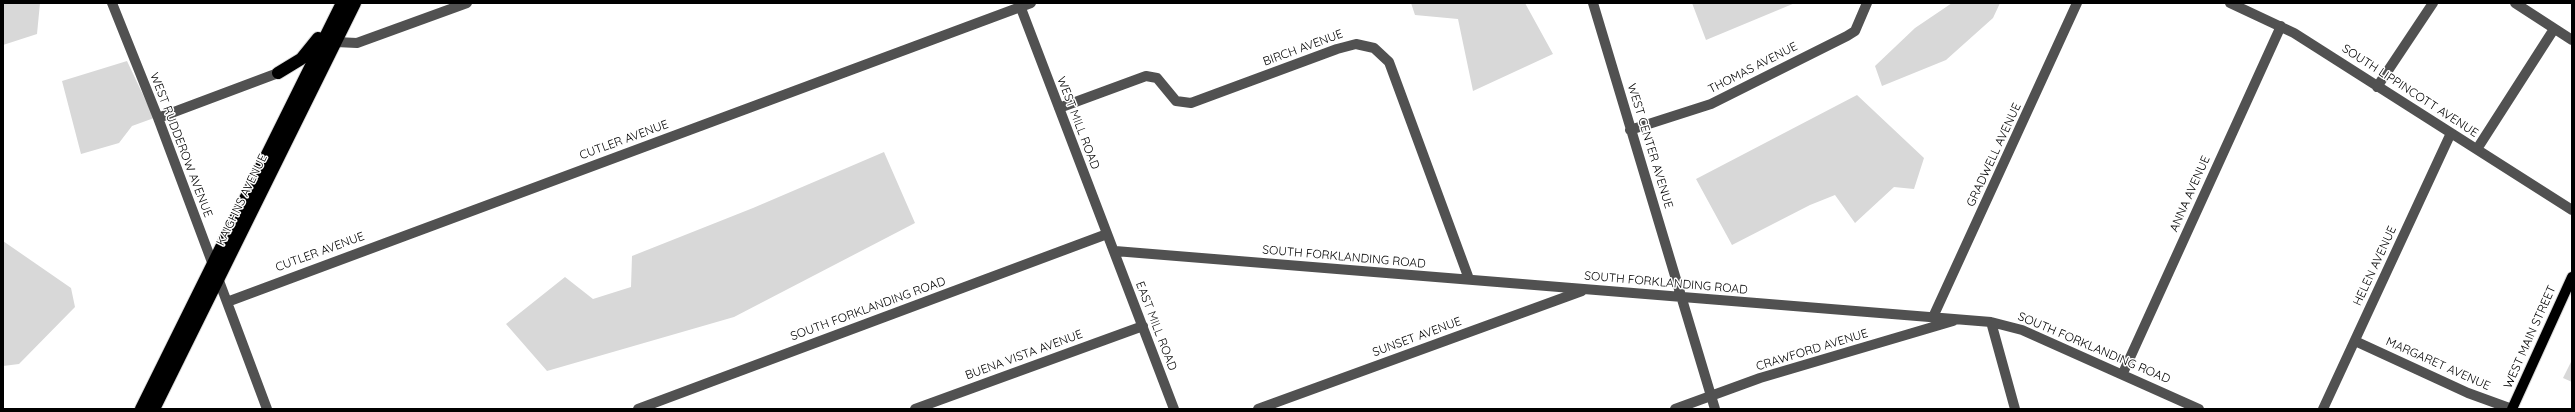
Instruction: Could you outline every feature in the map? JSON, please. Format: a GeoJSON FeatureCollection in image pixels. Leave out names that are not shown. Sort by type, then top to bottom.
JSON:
{"type":"FeatureCollection","features":[{"type":"Feature","properties":{"kind":"highway","name":"KAIGHNS AVENUE"},"geometry":{"type":"LineString","coordinates":[[154,409],[355,3]]}},
{"type":"Feature","properties":{"kind":"highway","name":"KAIGHNS AVENUE"},"geometry":{"type":"LineString","coordinates":[[140,409],[341,4]]}},
{"type":"Feature","properties":{"kind":"highway"},"geometry":{"type":"LineString","coordinates":[[278,73],[306,54],[341,4]]}},
{"type":"Feature","properties":{"kind":"main road","name":"WEST MAIN STREET"},"geometry":{"type":"LineString","coordinates":[[2512,409],[2572,276]]}},
{"type":"Feature","properties":{"kind":"street","name":"WEST RUDDEROW AVENUE"},"geometry":{"type":"LineString","coordinates":[[112,3],[158,118],[267,409]]}},
{"type":"Feature","properties":{"kind":"street"},"geometry":{"type":"LineString","coordinates":[[336,42],[352,44],[363,42],[468,3]]}},
{"type":"Feature","properties":{"kind":"street","name":"CUTLER AVENUE"},"geometry":{"type":"LineString","coordinates":[[226,302],[1020,5],[1031,3]]}},
{"type":"Feature","properties":{"kind":"street","name":"WEST CENTER AVENUE"},"geometry":{"type":"LineString","coordinates":[[1593,3],[1630,130],[1644,166],[1681,298],[1715,409]]}},
{"type":"Feature","properties":{"kind":"street","name":"THOMAS AVENUE"},"geometry":{"type":"LineString","coordinates":[[1630,130],[1711,104],[1847,36],[1855,30],[1867,3]]}},
{"type":"Feature","properties":{"kind":"street","name":"GRADWELL AVENUE"},"geometry":{"type":"LineString","coordinates":[[1933,317],[2077,3]]}},
{"type":"Feature","properties":{"kind":"street","name":"SOUTH LIPPINCOTT AVENUE"},"geometry":{"type":"LineString","coordinates":[[2230,3],[2281,26],[2572,210]]}},
{"type":"Feature","properties":{"kind":"street"},"geometry":{"type":"LineString","coordinates":[[2377,87],[2433,3]]}},
{"type":"Feature","properties":{"kind":"street"},"geometry":{"type":"LineString","coordinates":[[2515,3],[2572,40]]}},
{"type":"Feature","properties":{"kind":"street","name":"WEST MILL ROAD"},"geometry":{"type":"LineString","coordinates":[[1020,5],[1107,234],[1115,251]]}},
{"type":"Feature","properties":{"kind":"street","name":"ANNA AVENUE"},"geometry":{"type":"LineString","coordinates":[[2123,373],[2281,26]]}},
{"type":"Feature","properties":{"kind":"street"},"geometry":{"type":"LineString","coordinates":[[2477,149],[2554,29]]}},
{"type":"Feature","properties":{"kind":"street","name":"BIRCH AVENUE"},"geometry":{"type":"LineString","coordinates":[[1059,108],[1150,76],[1157,78],[1176,101],[1190,104],[1337,49],[1356,44],[1374,48],[1389,62],[1469,279]]}},
{"type":"Feature","properties":{"kind":"street"},"geometry":{"type":"LineString","coordinates":[[158,118],[278,73]]}},
{"type":"Feature","properties":{"kind":"street","name":"HELEN AVENUE"},"geometry":{"type":"LineString","coordinates":[[2323,409],[2450,133]]}},
{"type":"Feature","properties":{"kind":"street","name":"SOUTH FORKLANDING ROAD"},"geometry":{"type":"LineString","coordinates":[[638,409],[654,406],[1107,234]]}},
{"type":"Feature","properties":{"kind":"street","name":"SOUTH FORKLANDING ROAD"},"geometry":{"type":"LineString","coordinates":[[1115,251],[1991,322],[2022,330],[2123,373],[2195,407]]}},
{"type":"Feature","properties":{"kind":"street","name":"EAST MILL ROAD"},"geometry":{"type":"LineString","coordinates":[[1115,251],[1174,409]]}},
{"type":"Feature","properties":{"kind":"street","name":"SUNSET AVENUE"},"geometry":{"type":"LineString","coordinates":[[1258,409],[1586,290]]}},
{"type":"Feature","properties":{"kind":"street","name":"CRAWFORD AVENUE"},"geometry":{"type":"LineString","coordinates":[[1676,409],[1760,378],[1958,319]]}},
{"type":"Feature","properties":{"kind":"street"},"geometry":{"type":"LineString","coordinates":[[1991,322],[2015,409]]}},
{"type":"Feature","properties":{"kind":"street","name":"BUENA VISTA AVENUE"},"geometry":{"type":"LineString","coordinates":[[915,409],[1142,326]]}},
{"type":"Feature","properties":{"kind":"street","name":"MARGARET AVENUE"},"geometry":{"type":"LineString","coordinates":[[2355,341],[2468,393],[2512,409]]}},
{"type":"Feature","properties":{"kind":"street"},"geometry":{"type":"LineString","coordinates":[[2181,409],[2195,407]]}},
{"type":"Feature","properties":{"kind":"shaded area"},"geometry":{"type":"Polygon","coordinates":[[[3,3],[40,3],[37,34],[3,45],[3,3]]]}},
{"type":"Feature","properties":{"kind":"shaded area"},"geometry":{"type":"Polygon","coordinates":[[[1411,3],[1525,3],[1553,54],[1473,91],[1458,19],[1415,15],[1411,3]]]}},
{"type":"Feature","properties":{"kind":"shaded area"},"geometry":{"type":"Polygon","coordinates":[[[1692,3],[1795,3],[1706,40],[1692,3]]]}},
{"type":"Feature","properties":{"kind":"shaded area"},"geometry":{"type":"Polygon","coordinates":[[[1952,3],[2000,3],[1993,18],[1946,60],[1882,86],[1875,66],[1915,28],[1952,3]]]}},
{"type":"Feature","properties":{"kind":"shaded area"},"geometry":{"type":"Polygon","coordinates":[[[127,61],[154,118],[132,126],[119,143],[81,154],[62,81],[127,61]]]}},
{"type":"Feature","properties":{"kind":"shaded area"},"geometry":{"type":"Polygon","coordinates":[[[1857,95],[1924,158],[1914,189],[1894,187],[1855,223],[1835,195],[1810,205],[1732,245],[1696,179],[1857,95]]]}},
{"type":"Feature","properties":{"kind":"shaded area"},"geometry":{"type":"Polygon","coordinates":[[[884,152],[915,223],[734,317],[547,371],[506,324],[565,277],[593,299],[631,287],[632,256],[753,208],[884,152]]]}},
{"type":"Feature","properties":{"kind":"shaded area"},"geometry":{"type":"Polygon","coordinates":[[[3,241],[71,288],[75,307],[19,364],[3,366],[3,241]]]}},
{"type":"Feature","properties":{"kind":"shaded area"},"geometry":{"type":"Polygon","coordinates":[[[2572,362],[2572,382],[2563,378],[2572,362]]]}}]}
